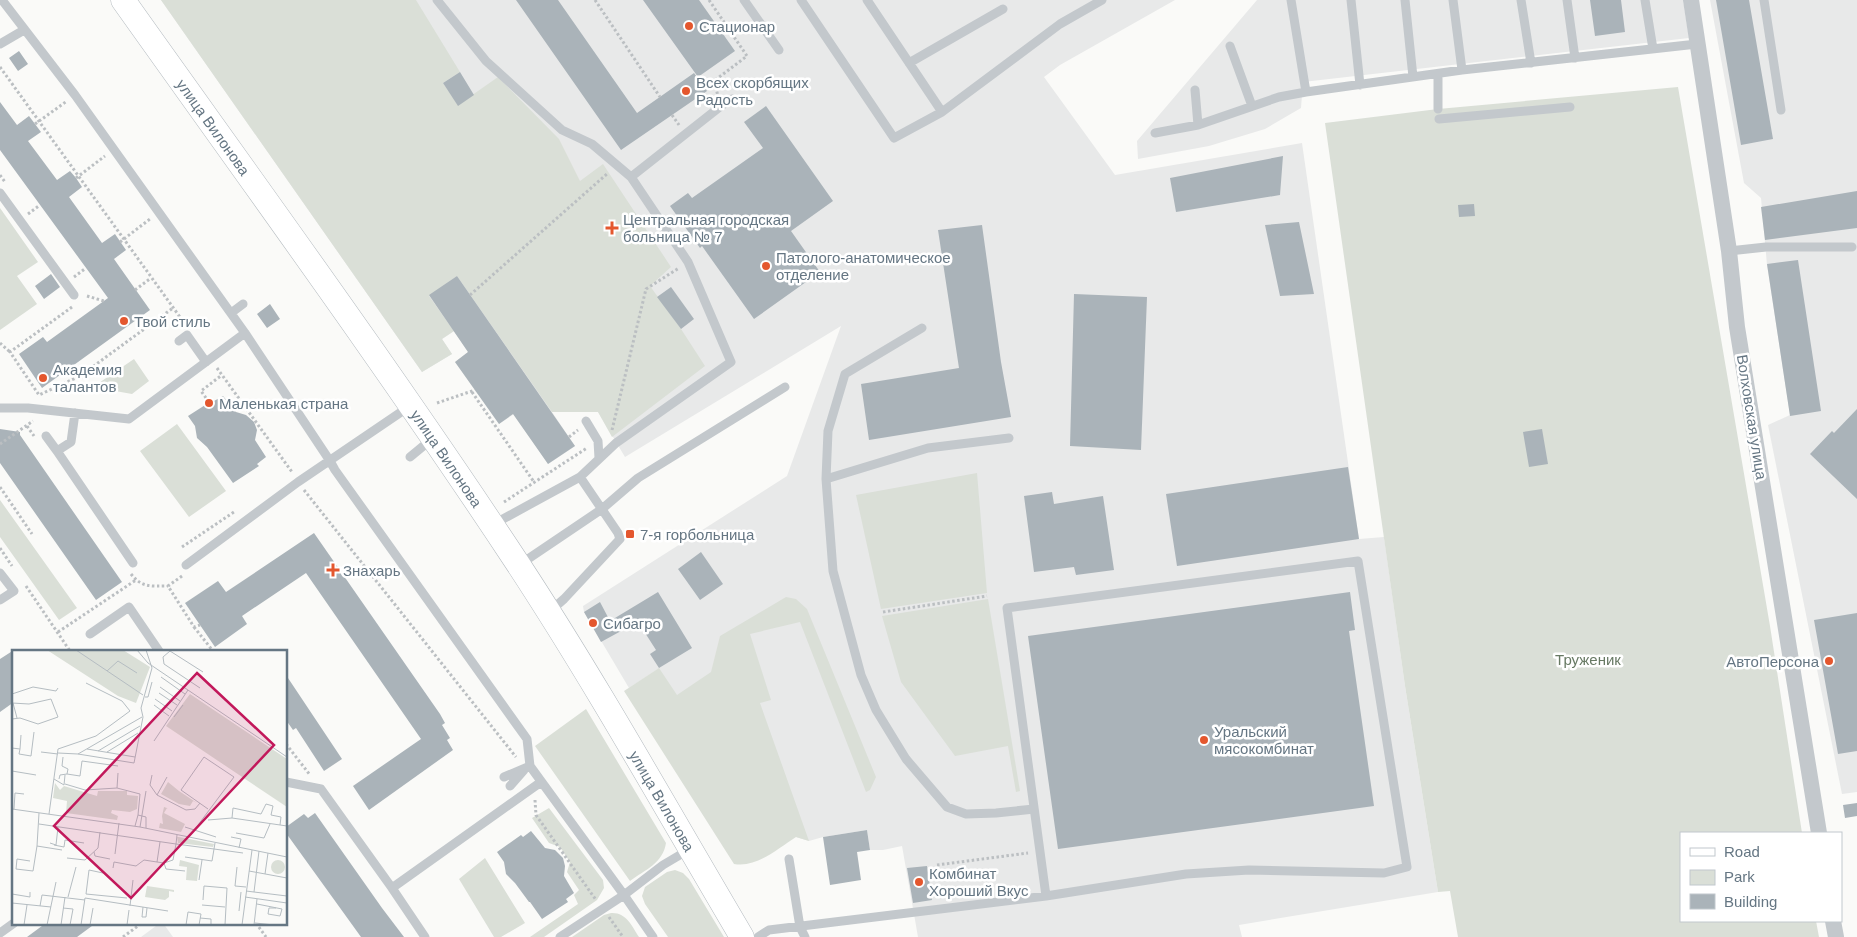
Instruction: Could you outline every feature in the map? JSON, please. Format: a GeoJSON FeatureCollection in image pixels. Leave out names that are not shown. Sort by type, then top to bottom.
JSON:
{"type":"FeatureCollection","features":[{"type":"Feature","properties":{"kind":"street","name":"улица Вилонова"},"geometry":{"type":"LineString","coordinates":[[123,0],[411,405],[519,565],[599,691],[742,937]]}},
{"type":"Feature","properties":{"kind":"street","name":"Волховская улица"},"geometry":{"type":"LineString","coordinates":[[1691,0],[1729,251],[1737,327],[1819,832]]}},
{"type":"Feature","properties":{"kind":"street"},"geometry":{"type":"LineString","coordinates":[[1833,922],[1836,937]]}},
{"type":"Feature","properties":{"kind":"lane"},"geometry":{"type":"LineString","coordinates":[[2,0],[75,95],[245,333],[335,470],[527,739],[527,768],[624,895],[653,937]]}},
{"type":"Feature","properties":{"kind":"lane"},"geometry":{"type":"LineString","coordinates":[[437,0],[486,61],[562,130],[592,144],[631,177],[688,262],[731,362],[616,443],[580,477],[492,525]]}},
{"type":"Feature","properties":{"kind":"lane"},"geometry":{"type":"LineString","coordinates":[[744,0],[779,50]]}},
{"type":"Feature","properties":{"kind":"lane"},"geometry":{"type":"LineString","coordinates":[[801,0],[894,138],[942,112],[1060,24],[1102,0]]}},
{"type":"Feature","properties":{"kind":"lane"},"geometry":{"type":"LineString","coordinates":[[867,0],[942,112]]}},
{"type":"Feature","properties":{"kind":"lane"},"geometry":{"type":"LineString","coordinates":[[1291,0],[1306,92]]}},
{"type":"Feature","properties":{"kind":"lane"},"geometry":{"type":"LineString","coordinates":[[1351,0],[1360,85]]}},
{"type":"Feature","properties":{"kind":"lane"},"geometry":{"type":"LineString","coordinates":[[1405,0],[1413,77]]}},
{"type":"Feature","properties":{"kind":"lane"},"geometry":{"type":"LineString","coordinates":[[1452,0],[1462,70]]}},
{"type":"Feature","properties":{"kind":"lane"},"geometry":{"type":"LineString","coordinates":[[1521,0],[1531,63]]}},
{"type":"Feature","properties":{"kind":"lane"},"geometry":{"type":"LineString","coordinates":[[1567,0],[1575,58]]}},
{"type":"Feature","properties":{"kind":"lane"},"geometry":{"type":"LineString","coordinates":[[1645,0],[1654,49]]}},
{"type":"Feature","properties":{"kind":"lane"},"geometry":{"type":"LineString","coordinates":[[1764,0],[1781,110]]}},
{"type":"Feature","properties":{"kind":"lane"},"geometry":{"type":"LineString","coordinates":[[909,63],[1003,9]]}},
{"type":"Feature","properties":{"kind":"lane"},"geometry":{"type":"LineString","coordinates":[[0,44],[24,30]]}},
{"type":"Feature","properties":{"kind":"lane"},"geometry":{"type":"LineString","coordinates":[[1155,133],[1198,125],[1279,96],[1462,70],[1697,44]]}},
{"type":"Feature","properties":{"kind":"lane"},"geometry":{"type":"LineString","coordinates":[[1230,46],[1252,106]]}},
{"type":"Feature","properties":{"kind":"lane"},"geometry":{"type":"LineString","coordinates":[[1438,74],[1438,109]]}},
{"type":"Feature","properties":{"kind":"lane"},"geometry":{"type":"LineString","coordinates":[[1195,90],[1198,125]]}},
{"type":"Feature","properties":{"kind":"lane"},"geometry":{"type":"LineString","coordinates":[[631,177],[721,106],[732,100]]}},
{"type":"Feature","properties":{"kind":"lane"},"geometry":{"type":"LineString","coordinates":[[1439,119],[1570,106]]}},
{"type":"Feature","properties":{"kind":"lane"},"geometry":{"type":"LineString","coordinates":[[0,192],[74,295]]}},
{"type":"Feature","properties":{"kind":"lane"},"geometry":{"type":"LineString","coordinates":[[1729,251],[1766,247],[1852,247]]}},
{"type":"Feature","properties":{"kind":"lane"},"geometry":{"type":"LineString","coordinates":[[231,313],[243,304]]}},
{"type":"Feature","properties":{"kind":"lane"},"geometry":{"type":"LineString","coordinates":[[922,328],[845,374],[828,432],[826,478],[833,571],[861,675],[876,710],[906,759],[947,807],[966,814],[996,814],[1034,809]]}},
{"type":"Feature","properties":{"kind":"lane"},"geometry":{"type":"LineString","coordinates":[[0,408],[28,408],[128,419],[245,333]]}},
{"type":"Feature","properties":{"kind":"lane"},"geometry":{"type":"LineString","coordinates":[[182,345],[193,343],[208,360]]}},
{"type":"Feature","properties":{"kind":"lane"},"geometry":{"type":"LineString","coordinates":[[519,565],[602,509],[638,478],[785,388]]}},
{"type":"Feature","properties":{"kind":"lane"},"geometry":{"type":"LineString","coordinates":[[186,565],[298,482],[411,405]]}},
{"type":"Feature","properties":{"kind":"lane"},"geometry":{"type":"LineString","coordinates":[[57,451],[71,442],[75,413]]}},
{"type":"Feature","properties":{"kind":"lane"},"geometry":{"type":"LineString","coordinates":[[586,421],[598,441],[599,458]]}},
{"type":"Feature","properties":{"kind":"lane"},"geometry":{"type":"LineString","coordinates":[[46,436],[133,563]]}},
{"type":"Feature","properties":{"kind":"lane"},"geometry":{"type":"LineString","coordinates":[[410,457],[434,438]]}},
{"type":"Feature","properties":{"kind":"lane"},"geometry":{"type":"LineString","coordinates":[[826,478],[928,448],[1009,438]]}},
{"type":"Feature","properties":{"kind":"lane"},"geometry":{"type":"LineString","coordinates":[[549,612],[564,599],[620,539],[580,477]]}},
{"type":"Feature","properties":{"kind":"lane"},"geometry":{"type":"LineString","coordinates":[[758,937],[769,930],[1046,896],[1186,874],[1249,870],[1384,873],[1406,867],[1358,561],[1007,608],[1046,896]]}},
{"type":"Feature","properties":{"kind":"lane"},"geometry":{"type":"LineString","coordinates":[[0,573],[14,591],[0,600]]}},
{"type":"Feature","properties":{"kind":"lane"},"geometry":{"type":"LineString","coordinates":[[90,634],[129,607],[158,650]]}},
{"type":"Feature","properties":{"kind":"lane"},"geometry":{"type":"LineString","coordinates":[[504,777],[527,768]]}},
{"type":"Feature","properties":{"kind":"lane"},"geometry":{"type":"LineString","coordinates":[[510,786],[527,768]]}},
{"type":"Feature","properties":{"kind":"lane"},"geometry":{"type":"LineString","coordinates":[[288,782],[321,789],[427,937]]}},
{"type":"Feature","properties":{"kind":"lane"},"geometry":{"type":"LineString","coordinates":[[392,888],[538,784]]}},
{"type":"Feature","properties":{"kind":"lane"},"geometry":{"type":"LineString","coordinates":[[560,937],[624,895],[663,865],[690,849]]}},
{"type":"Feature","properties":{"kind":"lane"},"geometry":{"type":"LineString","coordinates":[[789,860],[800,927],[805,937]]}},
{"type":"Feature","properties":{"kind":"lane"},"geometry":{"type":"LineString","coordinates":[[0,933],[13,924]]}},
{"type":"Feature","properties":{"kind":"path"},"geometry":{"type":"LineString","coordinates":[[595,0],[660,97]]}},
{"type":"Feature","properties":{"kind":"path"},"geometry":{"type":"LineString","coordinates":[[709,0],[747,56],[714,81],[721,106]]}},
{"type":"Feature","properties":{"kind":"path"},"geometry":{"type":"LineString","coordinates":[[0,67],[122,241],[188,329]]}},
{"type":"Feature","properties":{"kind":"path"},"geometry":{"type":"LineString","coordinates":[[37,122],[75,95]]}},
{"type":"Feature","properties":{"kind":"path"},"geometry":{"type":"LineString","coordinates":[[78,177],[113,150]]}},
{"type":"Feature","properties":{"kind":"path"},"geometry":{"type":"LineString","coordinates":[[470,295],[618,166]]}},
{"type":"Feature","properties":{"kind":"path"},"geometry":{"type":"LineString","coordinates":[[0,175],[6,183]]}},
{"type":"Feature","properties":{"kind":"path"},"geometry":{"type":"LineString","coordinates":[[28,214],[40,205]]}},
{"type":"Feature","properties":{"kind":"path"},"geometry":{"type":"LineString","coordinates":[[22,206],[34,222]]}},
{"type":"Feature","properties":{"kind":"path"},"geometry":{"type":"LineString","coordinates":[[122,241],[159,212]]}},
{"type":"Feature","properties":{"kind":"path"},"geometry":{"type":"LineString","coordinates":[[599,458],[614,424],[646,289],[688,262]]}},
{"type":"Feature","properties":{"kind":"path"},"geometry":{"type":"LineString","coordinates":[[73,277],[86,268]]}},
{"type":"Feature","properties":{"kind":"path"},"geometry":{"type":"LineString","coordinates":[[68,270],[78,284]]}},
{"type":"Feature","properties":{"kind":"path"},"geometry":{"type":"LineString","coordinates":[[135,290],[151,278]]}},
{"type":"Feature","properties":{"kind":"path"},"geometry":{"type":"LineString","coordinates":[[82,290],[87,296],[104,301]]}},
{"type":"Feature","properties":{"kind":"path"},"geometry":{"type":"LineString","coordinates":[[10,352],[87,296]]}},
{"type":"Feature","properties":{"kind":"path"},"geometry":{"type":"LineString","coordinates":[[0,343],[10,352],[39,395],[80,376],[173,308]]}},
{"type":"Feature","properties":{"kind":"path"},"geometry":{"type":"LineString","coordinates":[[208,360],[222,375],[298,482],[527,768]]}},
{"type":"Feature","properties":{"kind":"path"},"geometry":{"type":"LineString","coordinates":[[206,398],[201,391],[222,375]]}},
{"type":"Feature","properties":{"kind":"path"},"geometry":{"type":"LineString","coordinates":[[437,403],[473,391],[534,482]]}},
{"type":"Feature","properties":{"kind":"path"},"geometry":{"type":"LineString","coordinates":[[575,424],[582,435]]}},
{"type":"Feature","properties":{"kind":"path"},"geometry":{"type":"LineString","coordinates":[[0,444],[27,426]]}},
{"type":"Feature","properties":{"kind":"path"},"geometry":{"type":"LineString","coordinates":[[569,437],[578,430]]}},
{"type":"Feature","properties":{"kind":"path"},"geometry":{"type":"LineString","coordinates":[[504,502],[591,446]]}},
{"type":"Feature","properties":{"kind":"path"},"geometry":{"type":"LineString","coordinates":[[0,487],[32,534]]}},
{"type":"Feature","properties":{"kind":"path"},"geometry":{"type":"LineString","coordinates":[[0,548],[16,571]]}},
{"type":"Feature","properties":{"kind":"path"},"geometry":{"type":"LineString","coordinates":[[184,575],[168,586],[212,650]]}},
{"type":"Feature","properties":{"kind":"path"},"geometry":{"type":"LineString","coordinates":[[21,579],[69,650]]}},
{"type":"Feature","properties":{"kind":"path"},"geometry":{"type":"LineString","coordinates":[[58,632],[136,580]]}},
{"type":"Feature","properties":{"kind":"path"},"geometry":{"type":"LineString","coordinates":[[883,612],[988,596]]}},
{"type":"Feature","properties":{"kind":"path"},"geometry":{"type":"LineString","coordinates":[[194,626],[200,625]]}},
{"type":"Feature","properties":{"kind":"path"},"geometry":{"type":"LineString","coordinates":[[288,747],[321,789]]}},
{"type":"Feature","properties":{"kind":"path"},"geometry":{"type":"LineString","coordinates":[[538,784],[536,815],[622,937]]}},
{"type":"Feature","properties":{"kind":"path"},"geometry":{"type":"LineString","coordinates":[[937,865],[1040,852]]}},
{"type":"Feature","properties":{"kind":"path"},"geometry":{"type":"LineString","coordinates":[[123,937],[141,924]]}},
{"type":"Feature","properties":{"kind":"path"},"geometry":{"type":"LineString","coordinates":[[257,924],[266,937]]}},
{"type":"Feature","properties":{"kind":"shaded area"},"geometry":{"type":"Polygon","coordinates":[[[161,0],[1175,0],[1060,65],[1044,77],[1115,175],[1302,143],[1359,539],[1384,537],[1405,686],[1438,892],[1239,925],[1242,937],[918,937],[902,846],[883,850],[870,850],[867,830],[809,841],[796,837],[746,798],[658,669],[629,688],[584,612],[583,606],[787,476],[841,326],[625,457],[598,412],[552,412],[575,446],[548,464],[514,414],[499,424],[455,362],[468,352],[454,331],[442,339],[452,354],[422,372],[161,0]]]}},
{"type":"Feature","properties":{"kind":"shaded area"},"geometry":{"type":"Polygon","coordinates":[[[1257,0],[1683,0],[1689,38],[1303,82],[1301,108],[1265,129],[1209,146],[1138,159],[1137,141],[1257,0]]]}},
{"type":"Feature","properties":{"kind":"shaded area"},"geometry":{"type":"Polygon","coordinates":[[[1710,0],[1857,0],[1857,792],[1842,794],[1768,425],[1790,415],[1767,265],[1761,198],[1744,183],[1710,0]]]}},
{"type":"Feature","properties":{"kind":"shaded area"},"geometry":{"type":"Polygon","coordinates":[[[159,924],[164,924],[173,937],[141,937],[159,924]]]}},
{"type":"Feature","properties":{"kind":"green space"},"geometry":{"type":"Polygon","coordinates":[[[161,0],[416,0],[460,72],[443,83],[458,105],[498,77],[559,139],[580,181],[603,164],[671,267],[650,286],[705,366],[612,437],[598,412],[552,412],[457,276],[429,296],[454,331],[442,339],[452,354],[422,372],[161,0]]]}},
{"type":"Feature","properties":{"kind":"green space","name":"Труженик"},"geometry":{"type":"Polygon","coordinates":[[[1678,87],[1770,626],[1802,832],[1680,832],[1680,922],[1816,922],[1819,937],[1458,937],[1450,891],[1438,892],[1405,686],[1325,123],[1438,109],[1678,87]]]}},
{"type":"Feature","properties":{"kind":"green space"},"geometry":{"type":"Polygon","coordinates":[[[0,208],[38,262],[17,276],[37,304],[0,330],[0,208]]]}},
{"type":"Feature","properties":{"kind":"green space"},"geometry":{"type":"Polygon","coordinates":[[[134,359],[149,381],[132,394],[93,387],[134,359]]]}},
{"type":"Feature","properties":{"kind":"green space"},"geometry":{"type":"Polygon","coordinates":[[[177,424],[226,491],[189,517],[140,451],[177,424]]]}},
{"type":"Feature","properties":{"kind":"green space"},"geometry":{"type":"Polygon","coordinates":[[[977,473],[987,593],[881,609],[856,495],[977,473]]]}},
{"type":"Feature","properties":{"kind":"green space"},"geometry":{"type":"Polygon","coordinates":[[[0,500],[77,608],[59,620],[0,537],[0,500]]]}},
{"type":"Feature","properties":{"kind":"green space"},"geometry":{"type":"Polygon","coordinates":[[[786,597],[796,599],[807,609],[876,777],[870,790],[866,792],[800,622],[750,634],[771,700],[760,703],[809,841],[796,837],[759,860],[751,863],[734,864],[624,691],[659,668],[677,695],[711,672],[720,636],[786,597]]]}},
{"type":"Feature","properties":{"kind":"green space"},"geometry":{"type":"Polygon","coordinates":[[[988,599],[1020,791],[1016,792],[1008,746],[955,756],[901,682],[882,616],[988,599]]]}},
{"type":"Feature","properties":{"kind":"green space"},"geometry":{"type":"Polygon","coordinates":[[[586,709],[666,843],[657,861],[630,881],[535,746],[586,709]]]}},
{"type":"Feature","properties":{"kind":"green space"},"geometry":{"type":"Polygon","coordinates":[[[549,808],[603,880],[604,888],[597,900],[544,937],[530,937],[578,904],[574,895],[579,890],[567,872],[570,862],[560,847],[549,843],[532,818],[549,808]]]}},
{"type":"Feature","properties":{"kind":"green space"},"geometry":{"type":"Polygon","coordinates":[[[485,858],[525,923],[501,937],[494,937],[459,879],[485,858]]]}},
{"type":"Feature","properties":{"kind":"green space"},"geometry":{"type":"Polygon","coordinates":[[[675,870],[683,873],[689,879],[724,937],[668,937],[645,904],[642,896],[645,887],[667,872],[675,870]]]}},
{"type":"Feature","properties":{"kind":"green space"},"geometry":{"type":"Polygon","coordinates":[[[611,913],[625,917],[639,937],[572,937],[604,915],[611,913]]]}},
{"type":"Feature","properties":{"kind":"building"},"geometry":{"type":"Polygon","coordinates":[[[516,0],[558,0],[637,113],[694,73],[707,91],[621,150],[516,0]]]}},
{"type":"Feature","properties":{"kind":"building","name":"Стационар"},"geometry":{"type":"Polygon","coordinates":[[[643,0],[699,0],[735,51],[698,77],[643,0]]]}},
{"type":"Feature","properties":{"kind":"building"},"geometry":{"type":"Polygon","coordinates":[[[1590,0],[1621,0],[1625,32],[1595,36],[1590,0]]]}},
{"type":"Feature","properties":{"kind":"building"},"geometry":{"type":"Polygon","coordinates":[[[1716,0],[1749,0],[1773,139],[1741,145],[1716,0]]]}},
{"type":"Feature","properties":{"kind":"building"},"geometry":{"type":"Polygon","coordinates":[[[19,51],[28,64],[18,71],[9,58],[19,51]]]}},
{"type":"Feature","properties":{"kind":"building"},"geometry":{"type":"Polygon","coordinates":[[[460,72],[474,95],[458,106],[443,83],[460,72]]]}},
{"type":"Feature","properties":{"kind":"building"},"geometry":{"type":"Polygon","coordinates":[[[0,102],[17,125],[29,116],[41,132],[28,141],[57,180],[70,171],[76,178],[82,187],[69,197],[102,243],[115,234],[126,250],[114,259],[150,310],[42,388],[19,354],[43,337],[47,342],[108,298],[0,150],[0,102]]]}},
{"type":"Feature","properties":{"kind":"building"},"geometry":{"type":"Polygon","coordinates":[[[766,106],[833,201],[791,231],[820,272],[754,319],[702,246],[700,248],[670,206],[688,193],[692,198],[763,148],[744,122],[766,106]]]}},
{"type":"Feature","properties":{"kind":"building"},"geometry":{"type":"Polygon","coordinates":[[[1283,156],[1280,195],[1176,212],[1170,178],[1283,156]]]}},
{"type":"Feature","properties":{"kind":"building"},"geometry":{"type":"Polygon","coordinates":[[[1857,191],[1857,228],[1765,240],[1761,207],[1857,191]]]}},
{"type":"Feature","properties":{"kind":"building"},"geometry":{"type":"Polygon","coordinates":[[[1474,204],[1475,216],[1459,217],[1458,205],[1474,204]]]}},
{"type":"Feature","properties":{"kind":"building"},"geometry":{"type":"Polygon","coordinates":[[[1299,222],[1314,294],[1280,296],[1265,225],[1299,222]]]}},
{"type":"Feature","properties":{"kind":"building"},"geometry":{"type":"Polygon","coordinates":[[[982,225],[1001,362],[1011,417],[869,440],[861,384],[959,368],[938,230],[982,225]]]}},
{"type":"Feature","properties":{"kind":"building"},"geometry":{"type":"Polygon","coordinates":[[[1798,260],[1821,411],[1790,416],[1767,264],[1798,260]]]}},
{"type":"Feature","properties":{"kind":"building"},"geometry":{"type":"Polygon","coordinates":[[[51,274],[60,287],[44,299],[35,286],[51,274]]]}},
{"type":"Feature","properties":{"kind":"building"},"geometry":{"type":"Polygon","coordinates":[[[457,276],[575,446],[548,464],[513,414],[499,424],[455,362],[468,352],[429,295],[457,276]]]}},
{"type":"Feature","properties":{"kind":"building"},"geometry":{"type":"Polygon","coordinates":[[[671,287],[694,319],[681,329],[657,297],[671,287]]]}},
{"type":"Feature","properties":{"kind":"building"},"geometry":{"type":"Polygon","coordinates":[[[1074,294],[1147,297],[1141,450],[1070,446],[1074,294]]]}},
{"type":"Feature","properties":{"kind":"building"},"geometry":{"type":"Polygon","coordinates":[[[270,304],[280,319],[267,328],[257,314],[270,304]]]}},
{"type":"Feature","properties":{"kind":"building"},"geometry":{"type":"Polygon","coordinates":[[[223,396],[236,412],[246,415],[254,422],[257,430],[255,440],[266,457],[257,464],[259,466],[233,483],[207,447],[197,438],[195,426],[188,416],[223,396]]]}},
{"type":"Feature","properties":{"kind":"building"},"geometry":{"type":"Polygon","coordinates":[[[1857,409],[1857,499],[1810,454],[1857,409]]]}},
{"type":"Feature","properties":{"kind":"building"},"geometry":{"type":"Polygon","coordinates":[[[0,429],[20,432],[20,435],[122,582],[96,600],[0,463],[0,429]]]}},
{"type":"Feature","properties":{"kind":"building"},"geometry":{"type":"Polygon","coordinates":[[[1542,429],[1548,464],[1529,467],[1523,432],[1542,429]]]}},
{"type":"Feature","properties":{"kind":"building"},"geometry":{"type":"Polygon","coordinates":[[[1348,467],[1359,539],[1177,566],[1166,494],[1348,467]]]}},
{"type":"Feature","properties":{"kind":"building"},"geometry":{"type":"Polygon","coordinates":[[[1052,492],[1054,504],[1103,496],[1114,570],[1076,575],[1074,567],[1034,572],[1024,496],[1052,492]]]}},
{"type":"Feature","properties":{"kind":"building"},"geometry":{"type":"Polygon","coordinates":[[[314,533],[440,714],[445,723],[442,725],[450,738],[447,740],[453,750],[369,810],[353,786],[421,739],[306,573],[242,616],[247,624],[215,647],[185,603],[218,581],[226,592],[314,533]]]}},
{"type":"Feature","properties":{"kind":"building"},"geometry":{"type":"Polygon","coordinates":[[[701,552],[723,584],[700,600],[678,569],[701,552]]]}},
{"type":"Feature","properties":{"kind":"building"},"geometry":{"type":"Polygon","coordinates":[[[658,592],[692,648],[659,668],[650,654],[656,650],[640,625],[634,629],[632,625],[601,642],[584,612],[600,602],[610,621],[658,592]]]}},
{"type":"Feature","properties":{"kind":"building","name":"Уральский мясокомбинат"},"geometry":{"type":"Polygon","coordinates":[[[1350,592],[1355,630],[1349,631],[1374,806],[1058,849],[1028,636],[1350,592]]]}},
{"type":"Feature","properties":{"kind":"building"},"geometry":{"type":"Polygon","coordinates":[[[1857,613],[1857,751],[1838,754],[1814,620],[1857,613]]]}},
{"type":"Feature","properties":{"kind":"building"},"geometry":{"type":"Polygon","coordinates":[[[12,651],[12,703],[0,712],[0,659],[12,651]]]}},
{"type":"Feature","properties":{"kind":"building"},"geometry":{"type":"Polygon","coordinates":[[[288,678],[342,759],[324,771],[296,728],[293,730],[288,723],[288,678]]]}},
{"type":"Feature","properties":{"kind":"building"},"geometry":{"type":"Polygon","coordinates":[[[1857,803],[1857,816],[1845,818],[1843,805],[1857,803]]]}},
{"type":"Feature","properties":{"kind":"building"},"geometry":{"type":"Polygon","coordinates":[[[315,813],[404,937],[361,937],[288,836],[288,826],[304,814],[308,818],[315,813]]]}},
{"type":"Feature","properties":{"kind":"building"},"geometry":{"type":"Polygon","coordinates":[[[867,830],[870,850],[857,852],[861,880],[830,885],[823,837],[867,830]]]}},
{"type":"Feature","properties":{"kind":"building"},"geometry":{"type":"Polygon","coordinates":[[[531,831],[545,848],[555,850],[563,858],[565,866],[564,876],[574,893],[566,899],[568,902],[542,919],[506,874],[504,862],[497,852],[521,835],[523,837],[531,831]]]}},
{"type":"Feature","properties":{"kind":"building","name":"Комбинат Хороший Вкус"},"geometry":{"type":"Polygon","coordinates":[[[927,866],[932,900],[913,903],[907,868],[927,866]]]}},
{"type":"Feature","properties":{"kind":"building"},"geometry":{"type":"Polygon","coordinates":[[[45,924],[95,924],[77,937],[27,937],[45,924]]]}},
{"type":"Feature","properties":{"kind":"place","name":"Стационар"},"geometry":{"type":"Point","coordinates":[689,26]}},
{"type":"Feature","properties":{"kind":"place","name":"Всех скорбящих Радость"},"geometry":{"type":"Point","coordinates":[686,91]}},
{"type":"Feature","properties":{"kind":"place","name":"Центральная городская больница № 7"},"geometry":{"type":"Point","coordinates":[612,228]}},
{"type":"Feature","properties":{"kind":"place","name":"Патолого-анатомическое отделение"},"geometry":{"type":"Point","coordinates":[766,266]}},
{"type":"Feature","properties":{"kind":"place","name":"Твой стиль"},"geometry":{"type":"Point","coordinates":[124,321]}},
{"type":"Feature","properties":{"kind":"place","name":"Академия талантов"},"geometry":{"type":"Point","coordinates":[43,378]}},
{"type":"Feature","properties":{"kind":"place","name":"Маленькая страна"},"geometry":{"type":"Point","coordinates":[209,403]}},
{"type":"Feature","properties":{"kind":"place","name":"7-я горбольница"},"geometry":{"type":"Point","coordinates":[630,534]}},
{"type":"Feature","properties":{"kind":"place","name":"Знахарь"},"geometry":{"type":"Point","coordinates":[333,570]}},
{"type":"Feature","properties":{"kind":"place","name":"Сибагро"},"geometry":{"type":"Point","coordinates":[593,623]}},
{"type":"Feature","properties":{"kind":"place","name":"АвтоПерсона"},"geometry":{"type":"Point","coordinates":[1829,661]}},
{"type":"Feature","properties":{"kind":"place","name":"Уральский мясокомбинат"},"geometry":{"type":"Point","coordinates":[1204,740]}},
{"type":"Feature","properties":{"kind":"place","name":"Комбинат Хороший Вкус"},"geometry":{"type":"Point","coordinates":[919,882]}}]}
